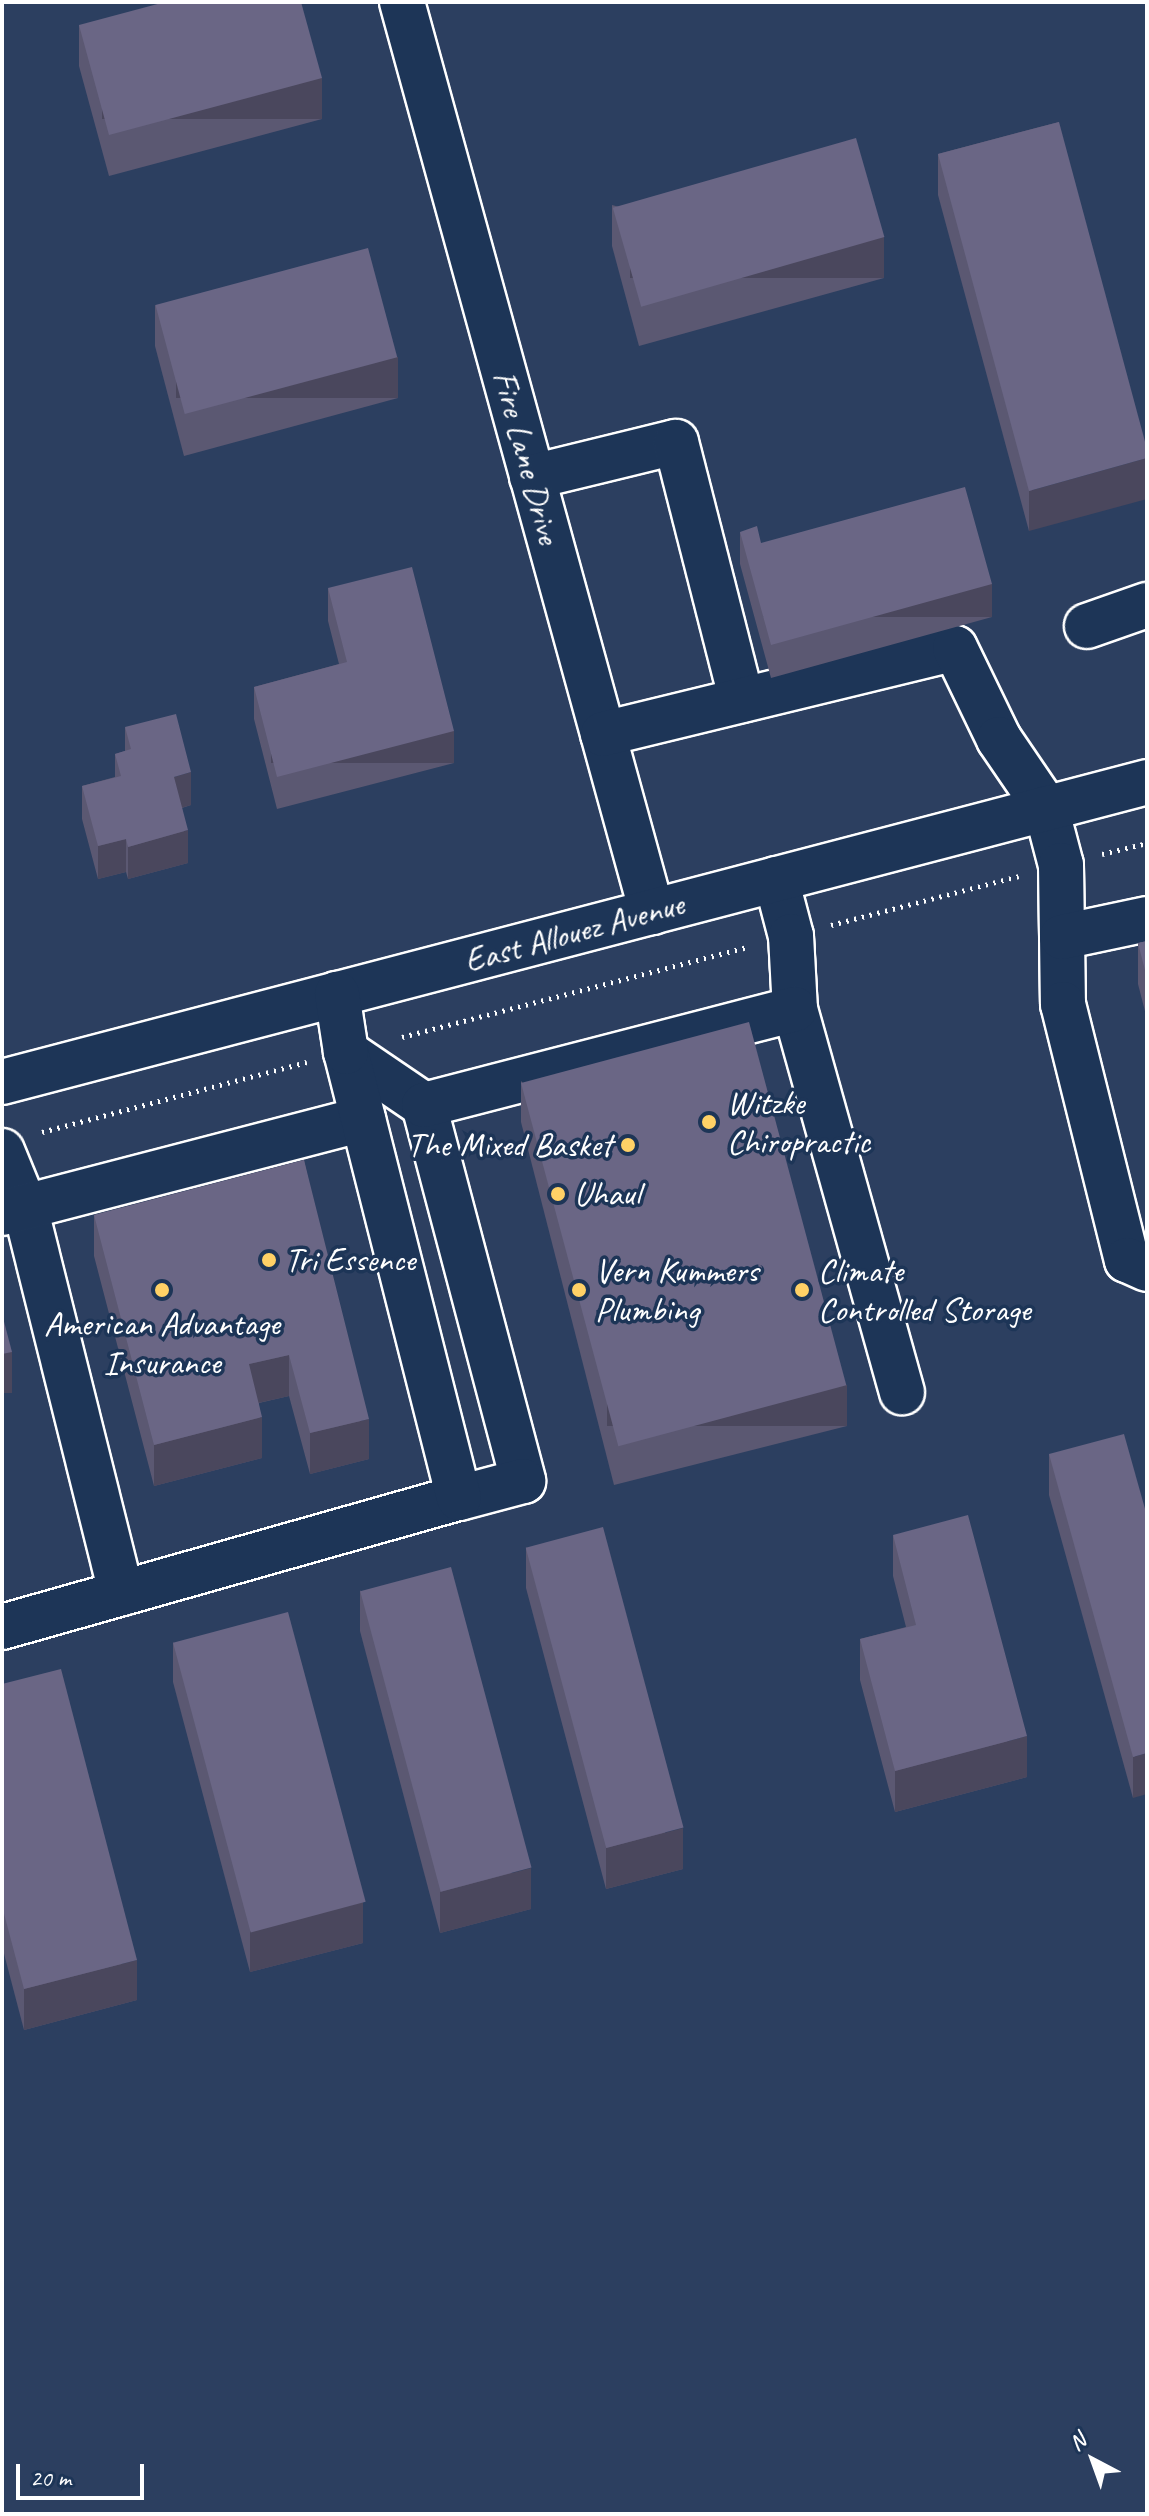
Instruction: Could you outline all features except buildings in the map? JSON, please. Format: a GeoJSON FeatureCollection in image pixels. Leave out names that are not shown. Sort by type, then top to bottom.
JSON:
{"type":"FeatureCollection","features":[{"type":"Feature","properties":{"kind":"street","name":"Fire Lane Drive"},"geometry":{"type":"LineString","coordinates":[[402,2],[652,912]]}},
{"type":"Feature","properties":{"kind":"street"},"geometry":{"type":"LineString","coordinates":[[532,477],[676,442],[742,700]]}},
{"type":"Feature","properties":{"kind":"street"},"geometry":{"type":"LineString","coordinates":[[1087,626],[1147,605]]}},
{"type":"Feature","properties":{"kind":"street"},"geometry":{"type":"LineString","coordinates":[[603,734],[955,648],[999,739],[1046,808],[1061,865],[1063,1004],[1127,1260],[1147,1269]]}},
{"type":"Feature","properties":{"kind":"street","name":"East Allouez Avenue"},"geometry":{"type":"LineString","coordinates":[[2,1082],[1147,782]]}},
{"type":"Feature","properties":{"kind":"street"},"geometry":{"type":"LineString","coordinates":[[776,879],[791,936],[795,1009],[902,1392]]}},
{"type":"Feature","properties":{"kind":"street"},"geometry":{"type":"LineString","coordinates":[[1062,937],[1147,919]]}},
{"type":"Feature","properties":{"kind":"street"},"geometry":{"type":"LineString","coordinates":[[337,994],[346,1052],[459,1498]]}},
{"type":"Feature","properties":{"kind":"street"},"geometry":{"type":"LineString","coordinates":[[424,1105],[795,1009]]}},
{"type":"Feature","properties":{"kind":"street"},"geometry":{"type":"LineString","coordinates":[[2,1627],[523,1481],[424,1105],[346,1052]]}},
{"type":"Feature","properties":{"kind":"street"},"geometry":{"type":"LineString","coordinates":[[13,1210],[363,1119]]}},
{"type":"Feature","properties":{"kind":"street"},"geometry":{"type":"LineString","coordinates":[[17,1142],[13,1210],[121,1593]]}},
{"type":"Feature","properties":{"kind":"path"},"geometry":{"type":"LineString","coordinates":[[17,1142],[346,1052],[1147,843]]}},
{"type":"Feature","properties":{"kind":"place","name":"Witzke Chiropractic"},"geometry":{"type":"Point","coordinates":[709,1122]}},
{"type":"Feature","properties":{"kind":"place","name":"The Mixed Basket"},"geometry":{"type":"Point","coordinates":[628,1145]}},
{"type":"Feature","properties":{"kind":"place","name":"Uhaul"},"geometry":{"type":"Point","coordinates":[558,1194]}},
{"type":"Feature","properties":{"kind":"place","name":"Tri Essence"},"geometry":{"type":"Point","coordinates":[269,1260]}},
{"type":"Feature","properties":{"kind":"place","name":"American Advantage Insurance"},"geometry":{"type":"Point","coordinates":[162,1290]}},
{"type":"Feature","properties":{"kind":"place","name":"Vern Kummers Plumbing"},"geometry":{"type":"Point","coordinates":[579,1290]}},
{"type":"Feature","properties":{"kind":"place","name":"Climate Controlled Storage"},"geometry":{"type":"Point","coordinates":[802,1290]}}]}
